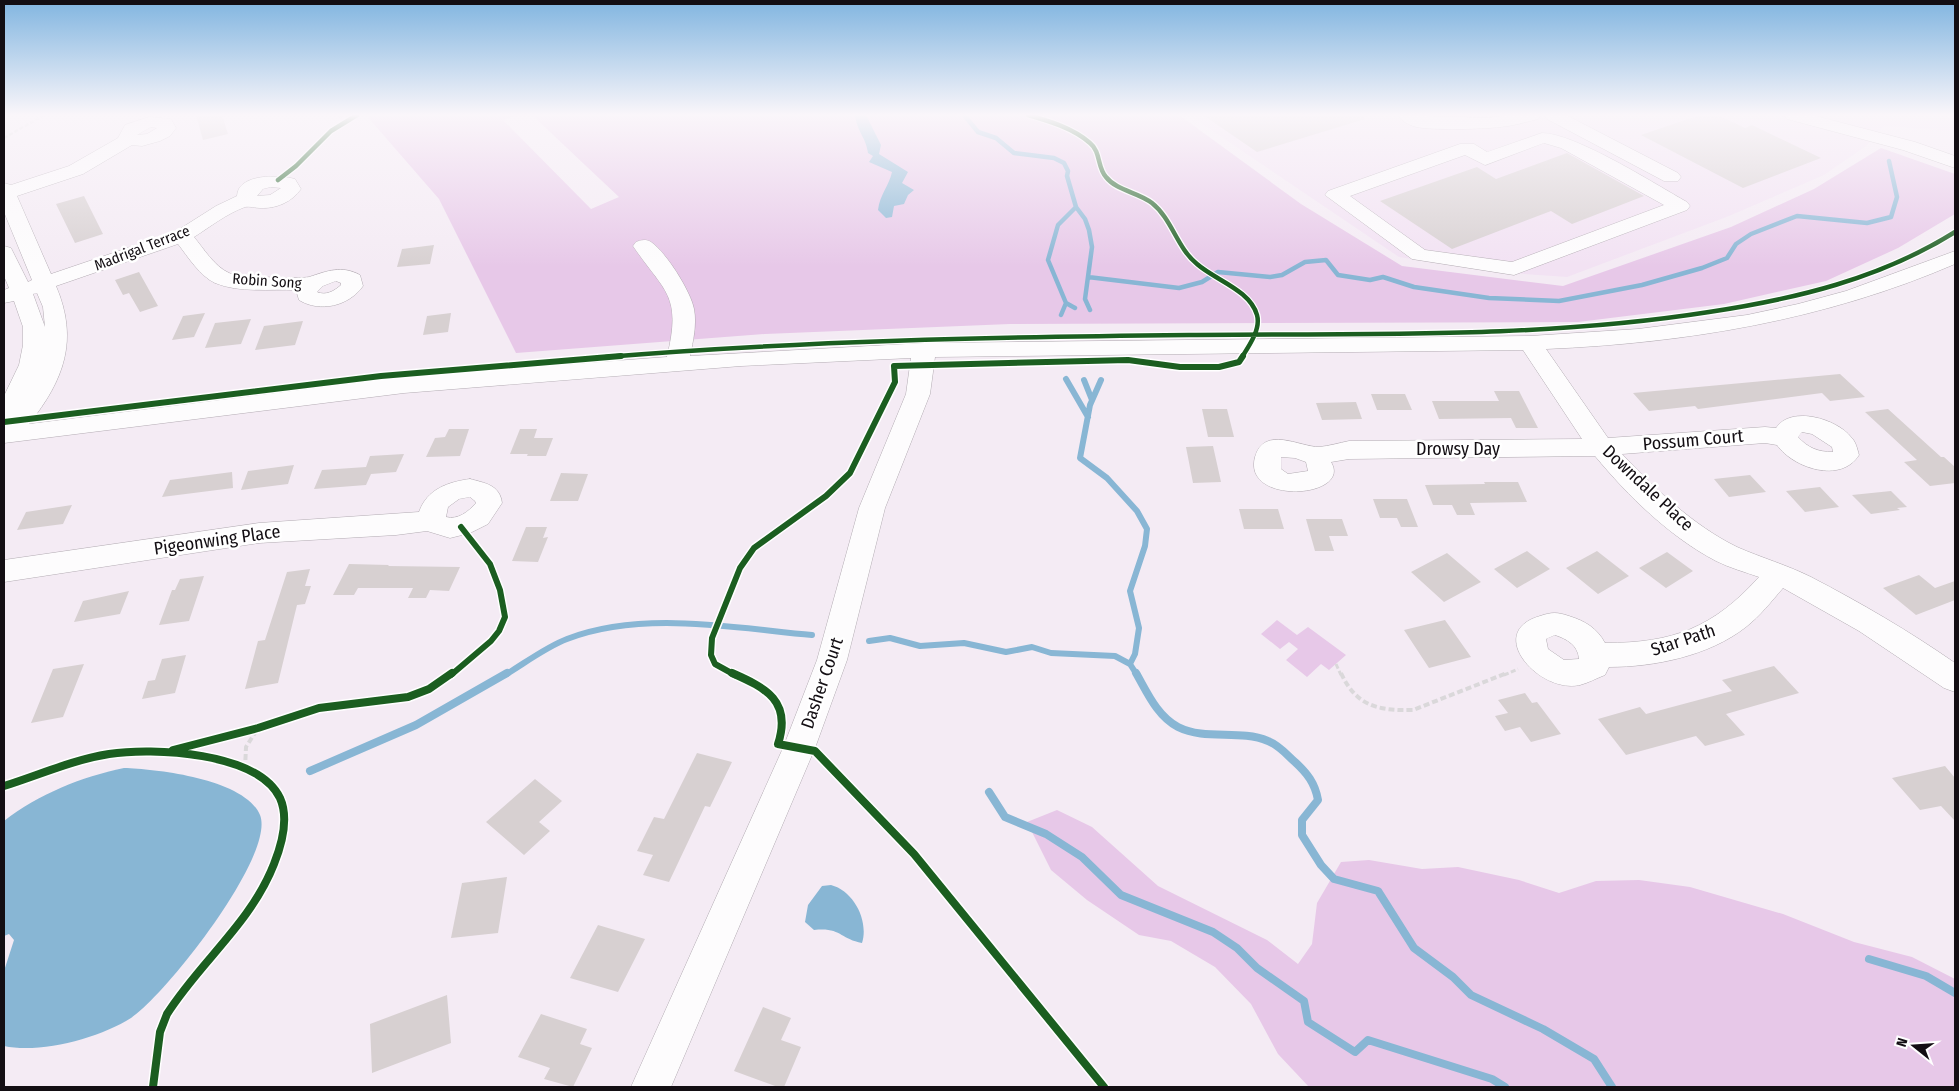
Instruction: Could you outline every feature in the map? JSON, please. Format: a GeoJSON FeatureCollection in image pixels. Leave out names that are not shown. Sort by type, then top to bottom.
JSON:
{"type":"FeatureCollection","features":[{"type":"Feature","properties":{"kind":"street"},"geometry":{"type":"LineString","coordinates":[[83,166],[76,170],[5,192],[35,334],[34,348],[24,382],[7,411],[4,434],[412,384],[677,363],[924,350],[1132,346],[1541,343],[1604,339],[1709,327],[1775,316],[1861,294],[1897,282],[1955,257]]}},
{"type":"Feature","properties":{"kind":"street"},"geometry":{"type":"LineString","coordinates":[[1417,166],[1335,195],[1420,255],[1514,268],[1680,206],[1607,166]]}},
{"type":"Feature","properties":{"kind":"street"},"geometry":{"type":"LineString","coordinates":[[1650,166],[1671,177]]}},
{"type":"Feature","properties":{"kind":"street","name":"Madrigal Terrace"},"geometry":{"type":"LineString","coordinates":[[25,290],[182,236],[223,210],[247,199],[262,202],[284,196],[291,185],[278,180]]}},
{"type":"Feature","properties":{"kind":"street","name":"Robin Song"},"geometry":{"type":"LineString","coordinates":[[182,236],[207,266],[222,278],[242,282],[311,284]]}},
{"type":"Feature","properties":{"kind":"street"},"geometry":{"type":"LineString","coordinates":[[643,246],[673,281],[682,297],[684,325],[677,363]]}},
{"type":"Feature","properties":{"kind":"street"},"geometry":{"type":"LineString","coordinates":[[4,252],[25,290]]}},
{"type":"Feature","properties":{"kind":"street","name":"Downdale Place"},"geometry":{"type":"LineString","coordinates":[[1541,343],[1613,447],[1649,495],[1683,524],[1722,551],[1779,574],[1900,642],[1955,678]]}},
{"type":"Feature","properties":{"kind":"street","name":"Dasher Court"},"geometry":{"type":"LineString","coordinates":[[651,1087],[799,748],[832,660],[872,508],[918,394],[924,350]]}},
{"type":"Feature","properties":{"kind":"street","name":"Possum Court"},"geometry":{"type":"LineString","coordinates":[[1613,447],[1748,436],[1784,438]]}},
{"type":"Feature","properties":{"kind":"street","name":"Drowsy Day"},"geometry":{"type":"LineString","coordinates":[[1315,456],[1349,450],[1613,447]]}},
{"type":"Feature","properties":{"kind":"street"},"geometry":{"type":"LineString","coordinates":[[432,520],[432,508],[444,496],[458,490],[479,490],[487,495],[489,501],[488,508],[472,523],[460,527]]}},
{"type":"Feature","properties":{"kind":"street","name":"Pigeonwing Place"},"geometry":{"type":"LineString","coordinates":[[4,571],[259,533],[301,529],[396,525],[432,520],[442,527],[460,527]]}},
{"type":"Feature","properties":{"kind":"street","name":"Star Path"},"geometry":{"type":"LineString","coordinates":[[1596,654],[1618,656],[1642,653],[1675,646],[1713,632],[1731,622],[1779,574]]}},
{"type":"Feature","properties":{"kind":"street"},"geometry":{"type":"LineString","coordinates":[[1555,624],[1568,627],[1582,634],[1592,644],[1596,654],[1594,666],[1585,672],[1570,674],[1554,670],[1540,660],[1532,650],[1530,639],[1533,630],[1542,625],[1555,624]]}},
{"type":"Feature","properties":{"kind":"path"},"geometry":{"type":"LineString","coordinates":[[278,180],[287,175],[296,166]]}},
{"type":"Feature","properties":{"kind":"path"},"geometry":{"type":"LineString","coordinates":[[1101,166],[1107,179],[1150,201],[1159,209],[1184,253],[1207,273],[1239,292],[1248,300],[1258,315],[1257,331],[1266,334]]}},
{"type":"Feature","properties":{"kind":"path"},"geometry":{"type":"LineString","coordinates":[[782,725],[782,717],[773,698],[766,690],[715,664],[711,655],[712,638],[740,568],[754,548],[826,496],[850,473],[895,382],[894,366]]}},
{"type":"Feature","properties":{"kind":"path"},"geometry":{"type":"LineString","coordinates":[[4,786],[106,754],[168,751],[258,728],[317,708],[405,697],[422,692],[476,655],[498,634],[505,623],[504,611],[495,576],[478,546],[466,539],[460,527]]}},
{"type":"Feature","properties":{"kind":"path"},"geometry":{"type":"LineString","coordinates":[[1336,664],[1348,690],[1358,698],[1373,706],[1400,711],[1413,710],[1540,660]]}},
{"type":"Feature","properties":{"kind":"path"},"geometry":{"type":"LineString","coordinates":[[245,769],[244,751],[249,738],[258,728]]}},
{"type":"Feature","properties":{"kind":"path"},"geometry":{"type":"LineString","coordinates":[[153,1087],[159,1032],[168,1013],[226,942],[252,904],[274,866],[283,835],[284,811],[277,792],[267,781],[245,769],[168,751]]}},
{"type":"Feature","properties":{"kind":"path"},"geometry":{"type":"LineString","coordinates":[[815,751],[914,854],[1104,1087]]}},
{"type":"Feature","properties":{"kind":"shaded area"},"geometry":{"type":"Polygon","coordinates":[[[410,166],[548,166],[591,209],[619,197],[586,166],[1249,166],[1301,204],[1402,266],[1563,286],[1731,227],[1814,189],[1852,166],[1932,166],[1955,174],[1955,214],[1898,248],[1826,281],[1724,304],[1578,322],[1010,324],[765,334],[516,353],[439,199],[410,166]]]}},
{"type":"Feature","properties":{"kind":"shaded area"},"geometry":{"type":"Polygon","coordinates":[[[1264,166],[1837,166],[1824,175],[1729,216],[1567,277],[1496,272],[1399,257],[1264,166]]]}},
{"type":"Feature","properties":{"kind":"shaded area"},"geometry":{"type":"Polygon","coordinates":[[[1277,620],[1297,635],[1308,627],[1346,655],[1329,670],[1321,664],[1307,677],[1286,660],[1298,649],[1289,642],[1280,649],[1261,634],[1277,620]]]}},
{"type":"Feature","properties":{"kind":"shaded area"},"geometry":{"type":"Polygon","coordinates":[[[1057,810],[1092,827],[1158,886],[1267,940],[1298,964],[1312,944],[1317,903],[1341,862],[1369,860],[1422,869],[1458,867],[1519,880],[1559,893],[1596,881],[1639,880],[1690,887],[1783,914],[1854,942],[1912,957],[1955,979],[1955,1087],[1309,1087],[1278,1054],[1251,1004],[1215,967],[1171,941],[1139,935],[1087,900],[1051,870],[1027,822],[1057,810]]]}},
{"type":"Feature","properties":{"kind":"water"},"geometry":{"type":"Polygon","coordinates":[[[878,166],[898,166],[908,172],[902,183],[914,190],[908,195],[904,204],[894,206],[892,217],[886,218],[878,210],[892,172],[878,166]]]}},
{"type":"Feature","properties":{"kind":"water"},"geometry":{"type":"Polygon","coordinates":[[[124,768],[199,778],[237,793],[251,803],[260,815],[260,834],[251,860],[235,891],[191,955],[168,983],[147,1005],[131,1018],[103,1032],[69,1043],[35,1048],[4,1046],[4,971],[14,940],[9,934],[4,936],[4,821],[17,811],[61,788],[92,776],[124,768]]]}},
{"type":"Feature","properties":{"kind":"water"},"geometry":{"type":"Polygon","coordinates":[[[831,885],[847,894],[858,908],[864,934],[862,943],[830,930],[814,930],[805,922],[808,905],[822,886],[831,885]]]}},
{"type":"Feature","properties":{"kind":"building"},"geometry":{"type":"Polygon","coordinates":[[[1532,166],[1590,166],[1644,196],[1572,224],[1551,211],[1452,249],[1380,201],[1477,167],[1496,179],[1532,166]]]}},
{"type":"Feature","properties":{"kind":"building"},"geometry":{"type":"Polygon","coordinates":[[[1700,166],[1800,166],[1743,188],[1700,166]]]}},
{"type":"Feature","properties":{"kind":"building"},"geometry":{"type":"Polygon","coordinates":[[[84,196],[103,234],[75,243],[56,204],[84,196]]]}},
{"type":"Feature","properties":{"kind":"building"},"geometry":{"type":"Polygon","coordinates":[[[434,245],[430,264],[397,267],[402,249],[434,245]]]}},
{"type":"Feature","properties":{"kind":"building"},"geometry":{"type":"Polygon","coordinates":[[[139,272],[158,306],[140,312],[129,293],[123,295],[115,280],[139,272]]]}},
{"type":"Feature","properties":{"kind":"building"},"geometry":{"type":"Polygon","coordinates":[[[205,313],[194,337],[172,340],[183,316],[205,313]]]}},
{"type":"Feature","properties":{"kind":"building"},"geometry":{"type":"Polygon","coordinates":[[[451,313],[448,332],[423,335],[427,316],[451,313]]]}},
{"type":"Feature","properties":{"kind":"building"},"geometry":{"type":"Polygon","coordinates":[[[251,319],[241,344],[205,348],[215,323],[251,319]]]}},
{"type":"Feature","properties":{"kind":"building"},"geometry":{"type":"Polygon","coordinates":[[[303,321],[295,345],[255,350],[264,326],[303,321]]]}},
{"type":"Feature","properties":{"kind":"building"},"geometry":{"type":"Polygon","coordinates":[[[1840,374],[1865,397],[1830,401],[1822,393],[1698,409],[1695,406],[1649,411],[1633,393],[1840,374]]]}},
{"type":"Feature","properties":{"kind":"building"},"geometry":{"type":"Polygon","coordinates":[[[1494,391],[1519,391],[1538,428],[1516,428],[1511,418],[1439,419],[1432,401],[1499,401],[1494,391]]]}},
{"type":"Feature","properties":{"kind":"building"},"geometry":{"type":"Polygon","coordinates":[[[1371,394],[1405,394],[1412,410],[1377,410],[1371,394]]]}},
{"type":"Feature","properties":{"kind":"building"},"geometry":{"type":"Polygon","coordinates":[[[1356,402],[1362,419],[1322,420],[1316,403],[1356,402]]]}},
{"type":"Feature","properties":{"kind":"building"},"geometry":{"type":"Polygon","coordinates":[[[1202,409],[1227,409],[1234,437],[1208,437],[1202,409]]]}},
{"type":"Feature","properties":{"kind":"building"},"geometry":{"type":"Polygon","coordinates":[[[1888,409],[1941,457],[1944,457],[1955,467],[1955,483],[1930,486],[1904,462],[1917,460],[1865,412],[1888,409]]]}},
{"type":"Feature","properties":{"kind":"building"},"geometry":{"type":"Polygon","coordinates":[[[449,429],[469,429],[460,456],[426,457],[435,438],[445,437],[449,429]]]}},
{"type":"Feature","properties":{"kind":"building"},"geometry":{"type":"Polygon","coordinates":[[[520,429],[537,429],[534,438],[553,438],[546,456],[510,454],[520,429]]]}},
{"type":"Feature","properties":{"kind":"building"},"geometry":{"type":"Polygon","coordinates":[[[1213,446],[1221,482],[1193,483],[1186,447],[1213,446]]]}},
{"type":"Feature","properties":{"kind":"building"},"geometry":{"type":"Polygon","coordinates":[[[404,454],[396,472],[371,474],[366,485],[314,489],[322,470],[366,467],[370,456],[404,454]]]}},
{"type":"Feature","properties":{"kind":"building"},"geometry":{"type":"Polygon","coordinates":[[[294,465],[288,484],[241,490],[248,471],[294,465]]]}},
{"type":"Feature","properties":{"kind":"building"},"geometry":{"type":"Polygon","coordinates":[[[232,472],[233,488],[162,497],[170,480],[232,472]]]}},
{"type":"Feature","properties":{"kind":"building"},"geometry":{"type":"Polygon","coordinates":[[[561,473],[588,474],[578,501],[550,501],[561,473]]]}},
{"type":"Feature","properties":{"kind":"building"},"geometry":{"type":"Polygon","coordinates":[[[1750,475],[1766,492],[1729,497],[1714,479],[1750,475]]]}},
{"type":"Feature","properties":{"kind":"building"},"geometry":{"type":"Polygon","coordinates":[[[1484,482],[1518,482],[1527,502],[1470,503],[1475,515],[1457,515],[1452,505],[1433,505],[1425,485],[1485,484],[1484,482]]]}},
{"type":"Feature","properties":{"kind":"building"},"geometry":{"type":"Polygon","coordinates":[[[1820,487],[1839,507],[1805,512],[1786,491],[1820,487]]]}},
{"type":"Feature","properties":{"kind":"building"},"geometry":{"type":"Polygon","coordinates":[[[1891,491],[1907,507],[1897,508],[1900,510],[1871,514],[1852,495],[1891,491]]]}},
{"type":"Feature","properties":{"kind":"building"},"geometry":{"type":"Polygon","coordinates":[[[1373,499],[1407,499],[1418,527],[1401,527],[1397,518],[1380,518],[1373,499]]]}},
{"type":"Feature","properties":{"kind":"building"},"geometry":{"type":"Polygon","coordinates":[[[72,505],[63,524],[17,530],[26,512],[72,505]]]}},
{"type":"Feature","properties":{"kind":"building"},"geometry":{"type":"Polygon","coordinates":[[[1239,509],[1278,509],[1284,529],[1244,529],[1239,509]]]}},
{"type":"Feature","properties":{"kind":"building"},"geometry":{"type":"Polygon","coordinates":[[[1306,519],[1342,519],[1348,536],[1329,536],[1334,551],[1315,551],[1306,519]]]}},
{"type":"Feature","properties":{"kind":"building"},"geometry":{"type":"Polygon","coordinates":[[[526,527],[547,527],[543,538],[548,537],[538,562],[512,561],[526,527]]]}},
{"type":"Feature","properties":{"kind":"building"},"geometry":{"type":"Polygon","coordinates":[[[1527,551],[1550,569],[1517,588],[1494,569],[1527,551]]]}},
{"type":"Feature","properties":{"kind":"building"},"geometry":{"type":"Polygon","coordinates":[[[1597,551],[1629,576],[1598,594],[1566,568],[1597,551]]]}},
{"type":"Feature","properties":{"kind":"building"},"geometry":{"type":"Polygon","coordinates":[[[1667,552],[1693,571],[1666,588],[1639,568],[1667,552]]]}},
{"type":"Feature","properties":{"kind":"building"},"geometry":{"type":"Polygon","coordinates":[[[1447,553],[1481,582],[1444,602],[1411,572],[1447,553]]]}},
{"type":"Feature","properties":{"kind":"building"},"geometry":{"type":"Polygon","coordinates":[[[349,564],[460,567],[449,591],[430,590],[426,598],[408,598],[413,588],[358,588],[354,595],[333,595],[349,564]]]}},
{"type":"Feature","properties":{"kind":"building"},"geometry":{"type":"Polygon","coordinates":[[[310,569],[305,586],[311,586],[305,604],[297,605],[278,683],[245,689],[258,641],[265,640],[287,572],[310,569]]]}},
{"type":"Feature","properties":{"kind":"building"},"geometry":{"type":"Polygon","coordinates":[[[1919,575],[1935,588],[1955,581],[1955,600],[1916,615],[1883,588],[1919,575]]]}},
{"type":"Feature","properties":{"kind":"building"},"geometry":{"type":"Polygon","coordinates":[[[204,576],[189,621],[159,625],[172,590],[175,590],[180,579],[204,576]]]}},
{"type":"Feature","properties":{"kind":"building"},"geometry":{"type":"Polygon","coordinates":[[[129,591],[120,614],[74,622],[83,601],[129,591]]]}},
{"type":"Feature","properties":{"kind":"building"},"geometry":{"type":"Polygon","coordinates":[[[1445,620],[1471,657],[1429,668],[1404,630],[1445,620]]]}},
{"type":"Feature","properties":{"kind":"building"},"geometry":{"type":"Polygon","coordinates":[[[186,655],[175,693],[142,699],[148,681],[155,680],[162,659],[186,655]]]}},
{"type":"Feature","properties":{"kind":"building"},"geometry":{"type":"Polygon","coordinates":[[[84,664],[63,717],[31,723],[53,669],[84,664]]]}},
{"type":"Feature","properties":{"kind":"building"},"geometry":{"type":"Polygon","coordinates":[[[1774,666],[1799,693],[1726,714],[1745,735],[1705,746],[1696,736],[1626,755],[1598,719],[1640,707],[1646,714],[1732,691],[1722,680],[1774,666]]]}},
{"type":"Feature","properties":{"kind":"building"},"geometry":{"type":"Polygon","coordinates":[[[1525,693],[1532,703],[1537,702],[1561,734],[1531,742],[1520,727],[1505,731],[1495,716],[1508,713],[1498,700],[1525,693]]]}},
{"type":"Feature","properties":{"kind":"building"},"geometry":{"type":"Polygon","coordinates":[[[697,753],[732,762],[710,807],[705,806],[669,882],[643,875],[653,855],[637,851],[654,817],[664,819],[697,753]]]}},
{"type":"Feature","properties":{"kind":"building"},"geometry":{"type":"Polygon","coordinates":[[[1945,766],[1955,778],[1955,821],[1941,806],[1920,810],[1892,778],[1945,766]]]}},
{"type":"Feature","properties":{"kind":"building"},"geometry":{"type":"Polygon","coordinates":[[[535,779],[562,801],[539,822],[550,831],[524,855],[486,822],[535,779]]]}},
{"type":"Feature","properties":{"kind":"building"},"geometry":{"type":"Polygon","coordinates":[[[507,877],[498,933],[451,938],[462,883],[507,877]]]}},
{"type":"Feature","properties":{"kind":"building"},"geometry":{"type":"Polygon","coordinates":[[[598,925],[645,939],[618,992],[570,978],[598,925]]]}},
{"type":"Feature","properties":{"kind":"building"},"geometry":{"type":"Polygon","coordinates":[[[447,995],[451,1043],[372,1073],[370,1024],[447,995]]]}},
{"type":"Feature","properties":{"kind":"building"},"geometry":{"type":"Polygon","coordinates":[[[763,1007],[791,1018],[781,1040],[801,1047],[784,1087],[778,1087],[734,1071],[763,1007]]]}},
{"type":"Feature","properties":{"kind":"building"},"geometry":{"type":"Polygon","coordinates":[[[541,1014],[587,1029],[580,1044],[592,1048],[573,1087],[544,1079],[550,1068],[518,1057],[541,1014]]]}},
{"type":"Feature","properties":{"kind":"waterway"},"geometry":{"type":"LineString","coordinates":[[1065,166],[1076,207]]}},
{"type":"Feature","properties":{"kind":"waterway"},"geometry":{"type":"LineString","coordinates":[[1088,277],[1179,288],[1202,282],[1218,272],[1270,277],[1282,275],[1305,262],[1326,260],[1338,275],[1370,280],[1383,277],[1414,287],[1489,298],[1559,301],[1642,285],[1702,268],[1727,258],[1736,244],[1751,234],[1797,216],[1867,223],[1891,217],[1897,197],[1890,166]]}},
{"type":"Feature","properties":{"kind":"waterway"},"geometry":{"type":"LineString","coordinates":[[1066,303],[1048,260],[1058,225],[1076,207]]}},
{"type":"Feature","properties":{"kind":"waterway"},"geometry":{"type":"LineString","coordinates":[[1076,207],[1085,219],[1092,247],[1085,299],[1090,310]]}},
{"type":"Feature","properties":{"kind":"waterway"},"geometry":{"type":"LineString","coordinates":[[1061,315],[1066,303]]}},
{"type":"Feature","properties":{"kind":"waterway"},"geometry":{"type":"LineString","coordinates":[[1066,303],[1075,308]]}},
{"type":"Feature","properties":{"kind":"waterway"},"geometry":{"type":"LineString","coordinates":[[1066,379],[1088,417]]}},
{"type":"Feature","properties":{"kind":"waterway"},"geometry":{"type":"LineString","coordinates":[[1084,380],[1092,400]]}},
{"type":"Feature","properties":{"kind":"waterway"},"geometry":{"type":"LineString","coordinates":[[1088,417],[1090,405],[1101,380]]}},
{"type":"Feature","properties":{"kind":"waterway"},"geometry":{"type":"LineString","coordinates":[[1088,417],[1080,458],[1107,478],[1137,511],[1147,529],[1145,546],[1130,591],[1139,628],[1135,654],[1130,664]]}},
{"type":"Feature","properties":{"kind":"waterway"},"geometry":{"type":"LineString","coordinates":[[505,675],[559,642],[596,630],[626,625],[688,624],[812,635]]}},
{"type":"Feature","properties":{"kind":"waterway"},"geometry":{"type":"LineString","coordinates":[[869,641],[890,638],[920,646],[964,643],[1006,652],[1032,647],[1051,653],[1115,656],[1130,664]]}},
{"type":"Feature","properties":{"kind":"waterway"},"geometry":{"type":"LineString","coordinates":[[1130,664],[1137,675]]}},
{"type":"Feature","properties":{"kind":"waterway"},"geometry":{"type":"LineString","coordinates":[[310,771],[416,725],[507,673]]}},
{"type":"Feature","properties":{"kind":"waterway"},"geometry":{"type":"LineString","coordinates":[[1136,673],[1158,710],[1178,727],[1200,733],[1257,738],[1272,743],[1283,750],[1303,770],[1315,788],[1318,800],[1302,820],[1302,835],[1321,865],[1334,879],[1378,891],[1414,948],[1453,977],[1471,995],[1543,1029],[1594,1059],[1612,1087]]}},
{"type":"Feature","properties":{"kind":"waterway"},"geometry":{"type":"LineString","coordinates":[[989,792],[1005,817],[1046,834],[1082,857],[1121,895],[1213,932],[1237,948],[1257,968],[1304,1001],[1308,1022],[1355,1052],[1368,1040],[1492,1079],[1505,1087]]}},
{"type":"Feature","properties":{"kind":"waterway"},"geometry":{"type":"LineString","coordinates":[[1869,959],[1926,976],[1955,993]]}},
{"type":"Feature","properties":{"kind":"cycle path"},"geometry":{"type":"LineString","coordinates":[[278,180],[296,166]]}},
{"type":"Feature","properties":{"kind":"cycle path"},"geometry":{"type":"LineString","coordinates":[[1100,166],[1105,177],[1115,185],[1141,197],[1159,209],[1189,257],[1203,270],[1247,299],[1253,306],[1257,314],[1257,326],[1239,362],[1219,367],[1180,367],[1128,360],[894,366],[895,382],[850,473],[826,496],[754,548],[740,568],[712,638],[711,655],[715,664],[724,670],[767,690],[782,717],[782,732],[778,744],[815,751],[914,854],[1104,1087]]}},
{"type":"Feature","properties":{"kind":"cycle path"},"geometry":{"type":"LineString","coordinates":[[4,422],[381,376],[700,349],[986,337],[1535,331],[1646,322],[1761,304],[1829,288],[1883,269],[1931,247],[1955,232]]}},
{"type":"Feature","properties":{"kind":"cycle path"},"geometry":{"type":"LineString","coordinates":[[173,750],[258,728],[319,708],[408,697],[429,689],[453,673],[491,641],[504,623],[505,617],[500,590],[490,564],[484,554],[466,536],[461,527]]}},
{"type":"Feature","properties":{"kind":"cycle path"},"geometry":{"type":"LineString","coordinates":[[4,786],[95,756],[131,751],[161,750],[211,758],[242,768],[267,782],[281,799],[284,827],[277,855],[268,878],[242,921],[167,1014],[160,1032],[157,1069],[153,1087]]}}]}
